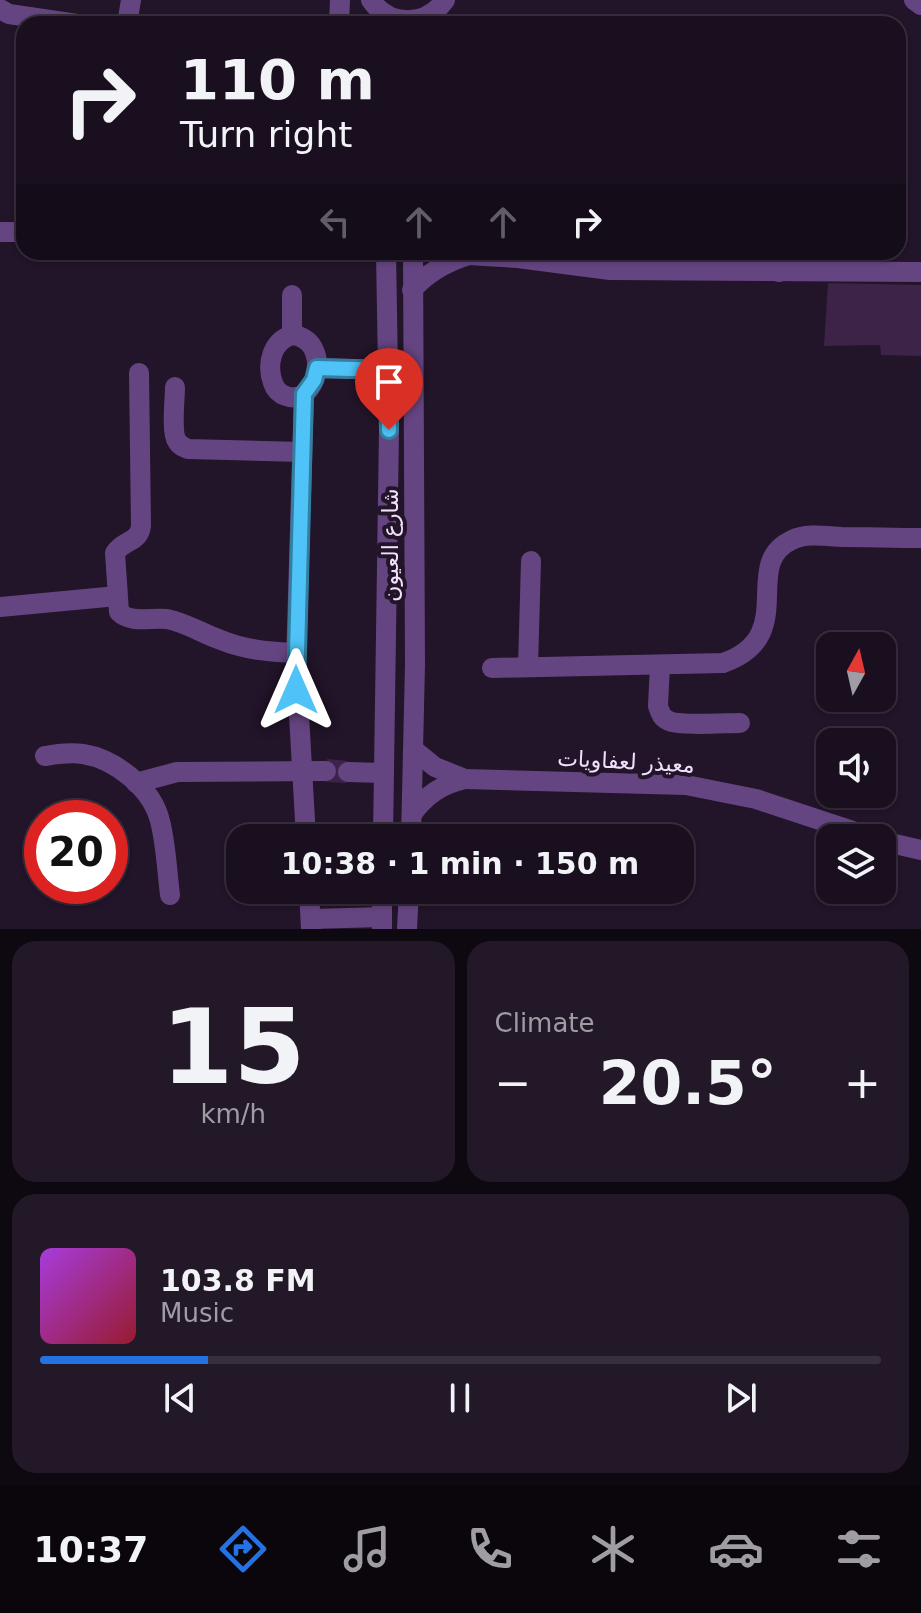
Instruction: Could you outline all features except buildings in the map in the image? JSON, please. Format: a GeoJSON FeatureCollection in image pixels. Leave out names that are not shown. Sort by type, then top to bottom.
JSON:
{"type":"FeatureCollection","features":[{"type":"Feature","properties":{"kind":"street"},"geometry":{"type":"LineString","coordinates":[[914,0],[921,5]]}},
{"type":"Feature","properties":{"kind":"street"},"geometry":{"type":"LineString","coordinates":[[3,13],[23,16]]}},
{"type":"Feature","properties":{"kind":"street","name":"شارع العيون"},"geometry":{"type":"LineString","coordinates":[[382,260],[389,430],[383,824]]}},
{"type":"Feature","properties":{"kind":"street","name":"شارع العيون"},"geometry":{"type":"LineString","coordinates":[[412,824],[413,260]]}},
{"type":"Feature","properties":{"kind":"street"},"geometry":{"type":"LineString","coordinates":[[412,290],[436,268],[451,260]]}},
{"type":"Feature","properties":{"kind":"street"},"geometry":{"type":"LineString","coordinates":[[532,260],[610,270],[779,272],[863,262],[921,272]]}},
{"type":"Feature","properties":{"kind":"street"},"geometry":{"type":"LineString","coordinates":[[567,265],[574,260]]}},
{"type":"Feature","properties":{"kind":"street"},"geometry":{"type":"LineString","coordinates":[[763,260],[779,272]]}},
{"type":"Feature","properties":{"kind":"street"},"geometry":{"type":"LineString","coordinates":[[292,295],[292,335]]}},
{"type":"Feature","properties":{"kind":"street"},"geometry":{"type":"LineString","coordinates":[[292,335],[305,338],[316,355],[317,368],[314,380],[304,394],[286,396],[273,384],[273,350],[280,340],[292,335]]}},
{"type":"Feature","properties":{"kind":"street"},"geometry":{"type":"LineString","coordinates":[[317,368],[388,370]]}},
{"type":"Feature","properties":{"kind":"street"},"geometry":{"type":"LineString","coordinates":[[139,373],[141,526],[137,537],[115,553],[119,612],[129,619],[170,620],[231,644],[274,653],[296,653]]}},
{"type":"Feature","properties":{"kind":"street"},"geometry":{"type":"LineString","coordinates":[[175,387],[174,435],[183,447],[302,452]]}},
{"type":"Feature","properties":{"kind":"street"},"geometry":{"type":"LineString","coordinates":[[304,394],[296,653],[297,717],[305,824]]}},
{"type":"Feature","properties":{"kind":"street"},"geometry":{"type":"LineString","coordinates":[[492,668],[723,663],[737,659],[759,639],[765,626],[771,563],[775,553],[792,540],[812,536],[921,538]]}},
{"type":"Feature","properties":{"kind":"street"},"geometry":{"type":"LineString","coordinates":[[528,667],[531,561]]}},
{"type":"Feature","properties":{"kind":"street"},"geometry":{"type":"LineString","coordinates":[[0,607],[117,596]]}},
{"type":"Feature","properties":{"kind":"street"},"geometry":{"type":"LineString","coordinates":[[660,665],[658,706],[666,720],[740,723]]}},
{"type":"Feature","properties":{"kind":"street","name":"معيذر لعفاويات"},"geometry":{"type":"LineString","coordinates":[[414,750],[435,767],[465,779]]}},
{"type":"Feature","properties":{"kind":"street"},"geometry":{"type":"LineString","coordinates":[[45,756],[84,754],[103,760],[136,783],[151,799],[160,821],[170,895]]}},
{"type":"Feature","properties":{"kind":"street"},"geometry":{"type":"LineString","coordinates":[[136,783],[177,772],[326,771]]}},
{"type":"Feature","properties":{"kind":"street"},"geometry":{"type":"LineString","coordinates":[[348,772],[384,773]]}},
{"type":"Feature","properties":{"kind":"street","name":"معيذر لعفاويات"},"geometry":{"type":"LineString","coordinates":[[412,814],[431,793],[453,781],[465,779],[686,785],[756,799],[832,824]]}},
{"type":"Feature","properties":{"kind":"street"},"geometry":{"type":"LineString","coordinates":[[896,844],[921,850]]}},
{"type":"Feature","properties":{"kind":"street"},"geometry":{"type":"LineString","coordinates":[[310,904],[311,924],[382,923]]}},
{"type":"Feature","properties":{"kind":"street"},"geometry":{"type":"LineString","coordinates":[[407,929],[408,904]]}},
{"type":"Feature","properties":{"kind":"route"},"geometry":{"type":"LineString","coordinates":[[296,690],[304,394],[314,380],[317,368],[388,370],[389,430]]}}]}
